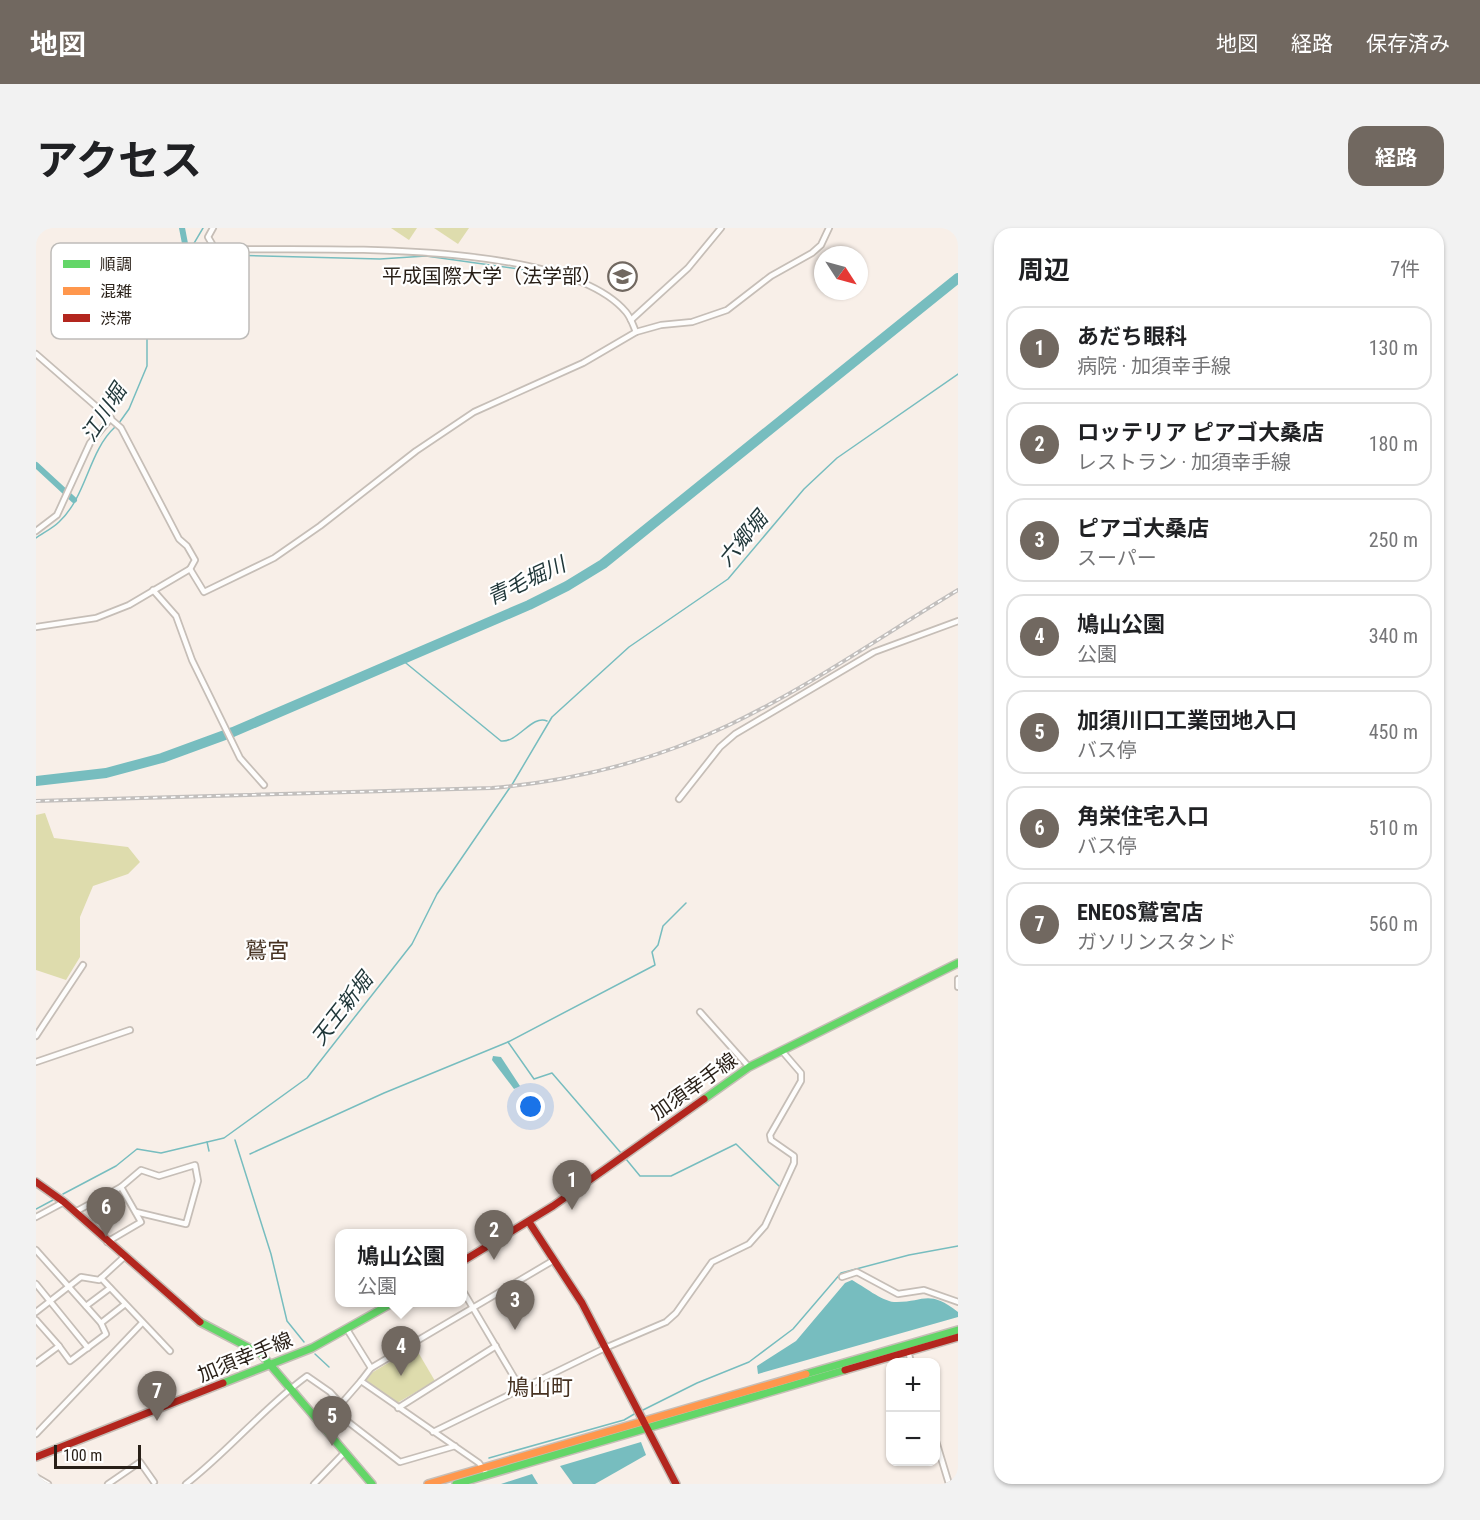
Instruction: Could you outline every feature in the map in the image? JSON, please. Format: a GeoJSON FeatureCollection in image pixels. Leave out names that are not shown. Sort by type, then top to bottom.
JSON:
{"type":"FeatureCollection","features":[{"type":"Feature","properties":{"kind":"street"},"geometry":{"type":"LineString","coordinates":[[212,243],[208,237],[213,228]]}},
{"type":"Feature","properties":{"kind":"street"},"geometry":{"type":"LineString","coordinates":[[631,320],[688,268],[721,228]]}},
{"type":"Feature","properties":{"kind":"street"},"geometry":{"type":"LineString","coordinates":[[190,569],[204,592],[274,558],[320,526],[416,452],[474,412],[584,363],[636,332],[661,324],[692,322],[727,310],[771,276],[812,253],[821,245],[829,228]]}},
{"type":"Feature","properties":{"kind":"street"},"geometry":{"type":"LineString","coordinates":[[249,249],[409,251],[519,264],[588,285],[610,298],[631,320],[636,332]]}},
{"type":"Feature","properties":{"kind":"street"},"geometry":{"type":"LineString","coordinates":[[36,354],[121,428],[179,539],[187,546],[195,560],[190,569],[129,605],[96,618],[36,627]]}},
{"type":"Feature","properties":{"kind":"street"},"geometry":{"type":"LineString","coordinates":[[36,531],[57,515],[90,444],[111,418]]}},
{"type":"Feature","properties":{"kind":"street"},"geometry":{"type":"LineString","coordinates":[[153,590],[176,616],[192,660],[242,761],[264,785]]}},
{"type":"Feature","properties":{"kind":"street"},"geometry":{"type":"LineString","coordinates":[[680,799],[720,747],[735,735],[874,652],[958,621]]}},
{"type":"Feature","properties":{"kind":"street","name":"加須幸手線"},"geometry":{"type":"LineString","coordinates":[[467,1258],[529,1222],[749,1067],[958,963]]}},
{"type":"Feature","properties":{"kind":"street"},"geometry":{"type":"LineString","coordinates":[[36,1036],[83,964]]}},
{"type":"Feature","properties":{"kind":"street"},"geometry":{"type":"LineString","coordinates":[[958,979],[956,981],[958,987]]}},
{"type":"Feature","properties":{"kind":"street"},"geometry":{"type":"LineString","coordinates":[[700,1012],[749,1067]]}},
{"type":"Feature","properties":{"kind":"street"},"geometry":{"type":"LineString","coordinates":[[36,1062],[130,1030]]}},
{"type":"Feature","properties":{"kind":"street"},"geometry":{"type":"LineString","coordinates":[[433,1432],[605,1348],[666,1322],[676,1312],[712,1262],[749,1244],[765,1226],[794,1163],[794,1156],[771,1140],[770,1135],[801,1081],[801,1073],[782,1051]]}},
{"type":"Feature","properties":{"kind":"street"},"geometry":{"type":"LineString","coordinates":[[75,1212],[121,1187],[141,1170],[159,1176],[195,1165],[198,1181],[186,1224],[136,1212]]}},
{"type":"Feature","properties":{"kind":"street"},"geometry":{"type":"LineString","coordinates":[[36,1182],[64,1202],[185,1312],[219,1335],[255,1350],[272,1365],[372,1484]]}},
{"type":"Feature","properties":{"kind":"street"},"geometry":{"type":"LineString","coordinates":[[107,1242],[141,1222],[121,1187]]}},
{"type":"Feature","properties":{"kind":"street"},"geometry":{"type":"LineString","coordinates":[[36,1217],[64,1202]]}},
{"type":"Feature","properties":{"kind":"street"},"geometry":{"type":"LineString","coordinates":[[529,1222],[582,1303],[676,1484]]}},
{"type":"Feature","properties":{"kind":"street"},"geometry":{"type":"LineString","coordinates":[[36,1250],[101,1323],[106,1334],[70,1361],[36,1320]]}},
{"type":"Feature","properties":{"kind":"street"},"geometry":{"type":"LineString","coordinates":[[36,1312],[81,1277],[101,1278],[123,1258]]}},
{"type":"Feature","properties":{"kind":"street"},"geometry":{"type":"LineString","coordinates":[[341,1404],[371,1368],[554,1260]]}},
{"type":"Feature","properties":{"kind":"street"},"geometry":{"type":"LineString","coordinates":[[842,1277],[857,1272],[898,1293],[924,1290],[958,1302]]}},
{"type":"Feature","properties":{"kind":"street"},"geometry":{"type":"LineString","coordinates":[[101,1278],[124,1305],[170,1351]]}},
{"type":"Feature","properties":{"kind":"street"},"geometry":{"type":"LineString","coordinates":[[36,1284],[88,1348]]}},
{"type":"Feature","properties":{"kind":"street"},"geometry":{"type":"LineString","coordinates":[[86,1306],[110,1288]]}},
{"type":"Feature","properties":{"kind":"street"},"geometry":{"type":"LineString","coordinates":[[467,1299],[521,1389]]}},
{"type":"Feature","properties":{"kind":"street"},"geometry":{"type":"LineString","coordinates":[[101,1323],[124,1305]]}},
{"type":"Feature","properties":{"kind":"street","name":"加須幸手線"},"geometry":{"type":"LineString","coordinates":[[36,1457],[272,1365],[348,1331],[386,1307]]}},
{"type":"Feature","properties":{"kind":"street"},"geometry":{"type":"LineString","coordinates":[[36,1434],[142,1323]]}},
{"type":"Feature","properties":{"kind":"street"},"geometry":{"type":"LineString","coordinates":[[428,1484],[485,1471],[644,1426],[907,1348],[958,1330]]}},
{"type":"Feature","properties":{"kind":"street"},"geometry":{"type":"LineString","coordinates":[[348,1331],[371,1368]]}},
{"type":"Feature","properties":{"kind":"street"},"geometry":{"type":"LineString","coordinates":[[907,1348],[958,1337]]}},
{"type":"Feature","properties":{"kind":"street"},"geometry":{"type":"LineString","coordinates":[[36,1355],[38,1362],[59,1347]]}},
{"type":"Feature","properties":{"kind":"street"},"geometry":{"type":"LineString","coordinates":[[398,1408],[496,1347]]}},
{"type":"Feature","properties":{"kind":"street"},"geometry":{"type":"LineString","coordinates":[[907,1348],[910,1358]]}},
{"type":"Feature","properties":{"kind":"street"},"geometry":{"type":"LineString","coordinates":[[186,1484],[207,1468],[248,1424],[307,1376],[330,1392],[341,1404],[347,1421],[400,1461],[455,1446]]}},
{"type":"Feature","properties":{"kind":"street"},"geometry":{"type":"LineString","coordinates":[[361,1381],[455,1446],[485,1471]]}},
{"type":"Feature","properties":{"kind":"street"},"geometry":{"type":"LineString","coordinates":[[314,1484],[345,1452]]}},
{"type":"Feature","properties":{"kind":"street"},"geometry":{"type":"LineString","coordinates":[[940,1454],[949,1484]]}},
{"type":"Feature","properties":{"kind":"street"},"geometry":{"type":"LineString","coordinates":[[108,1484],[113,1478],[140,1462],[154,1482]]}},
{"type":"Feature","properties":{"kind":"street"},"geometry":{"type":"LineString","coordinates":[[456,1484],[485,1471]]}},
{"type":"Feature","properties":{"kind":"street"},"geometry":{"type":"LineString","coordinates":[[36,1477],[48,1484]]}},
{"type":"Feature","properties":{"kind":"shaded area"},"geometry":{"type":"Polygon","coordinates":[[[391,228],[417,228],[409,240],[391,228]]]}},
{"type":"Feature","properties":{"kind":"shaded area"},"geometry":{"type":"Polygon","coordinates":[[[434,228],[469,228],[458,244],[434,228]]]}},
{"type":"Feature","properties":{"kind":"shaded area"},"geometry":{"type":"Polygon","coordinates":[[[45,813],[54,838],[128,847],[140,862],[128,874],[93,886],[80,917],[80,957],[66,980],[36,970],[36,815],[45,813]]]}},
{"type":"Feature","properties":{"kind":"shaded area"},"geometry":{"type":"Polygon","coordinates":[[[415,1347],[435,1381],[397,1403],[366,1380],[373,1372],[415,1347]]]}},
{"type":"Feature","properties":{"kind":"water"},"geometry":{"type":"Polygon","coordinates":[[[493,1056],[501,1057],[520,1086],[514,1089],[492,1060],[493,1056]]]}},
{"type":"Feature","properties":{"kind":"water"},"geometry":{"type":"Polygon","coordinates":[[[852,1280],[889,1301],[904,1302],[926,1298],[939,1300],[958,1312],[958,1317],[758,1374],[757,1366],[796,1341],[845,1283],[852,1280]]]}},
{"type":"Feature","properties":{"kind":"water"},"geometry":{"type":"Polygon","coordinates":[[[641,1442],[646,1455],[595,1484],[573,1484],[560,1466],[641,1442]]]}},
{"type":"Feature","properties":{"kind":"water"},"geometry":{"type":"Polygon","coordinates":[[[532,1474],[538,1484],[501,1484],[532,1474]]]}},
{"type":"Feature","properties":{"kind":"waterway"},"geometry":{"type":"LineString","coordinates":[[182,228],[185,243]]}},
{"type":"Feature","properties":{"kind":"waterway","name":"江川堀"},"geometry":{"type":"LineString","coordinates":[[194,243],[203,228]]}},
{"type":"Feature","properties":{"kind":"waterway"},"geometry":{"type":"LineString","coordinates":[[249,256],[380,259],[426,256],[534,271]]}},
{"type":"Feature","properties":{"kind":"waterway","name":"青毛堀川"},"geometry":{"type":"LineString","coordinates":[[36,781],[106,773],[162,758],[233,732],[529,605],[567,586],[603,564],[958,278]]}},
{"type":"Feature","properties":{"kind":"waterway","name":"江川堀"},"geometry":{"type":"LineString","coordinates":[[119,423],[129,409],[147,366],[147,339]]}},
{"type":"Feature","properties":{"kind":"waterway","name":"天王新堀"},"geometry":{"type":"LineString","coordinates":[[63,1194],[116,1166],[137,1149],[161,1153],[224,1138],[307,1078],[412,944],[437,894],[513,783],[552,717],[629,647],[728,579],[804,489],[837,458],[958,374]]}},
{"type":"Feature","properties":{"kind":"waterway","name":"江川堀"},"geometry":{"type":"LineString","coordinates":[[36,538],[57,524],[76,500],[99,449],[115,427]]}},
{"type":"Feature","properties":{"kind":"waterway"},"geometry":{"type":"LineString","coordinates":[[36,465],[74,500]]}},
{"type":"Feature","properties":{"kind":"waterway"},"geometry":{"type":"LineString","coordinates":[[401,659],[501,741],[513,738],[536,721],[547,721]]}},
{"type":"Feature","properties":{"kind":"waterway"},"geometry":{"type":"LineString","coordinates":[[508,1042],[655,965],[652,952],[658,945],[663,926],[686,903]]}},
{"type":"Feature","properties":{"kind":"waterway"},"geometry":{"type":"LineString","coordinates":[[250,1154],[384,1093],[508,1042],[534,1079],[552,1073],[621,1153]]}},
{"type":"Feature","properties":{"kind":"waterway"},"geometry":{"type":"LineString","coordinates":[[235,1140],[271,1254],[287,1321],[304,1342]]}},
{"type":"Feature","properties":{"kind":"waterway"},"geometry":{"type":"LineString","coordinates":[[207,1142],[209,1151]]}},
{"type":"Feature","properties":{"kind":"waterway"},"geometry":{"type":"LineString","coordinates":[[626,1159],[640,1176],[671,1176],[736,1144],[779,1186]]}},
{"type":"Feature","properties":{"kind":"waterway","name":"天王新堀"},"geometry":{"type":"LineString","coordinates":[[36,1209],[53,1200]]}},
{"type":"Feature","properties":{"kind":"waterway"},"geometry":{"type":"LineString","coordinates":[[641,1411],[697,1383],[749,1362],[793,1329],[841,1273],[909,1255],[958,1246]]}},
{"type":"Feature","properties":{"kind":"waterway"},"geometry":{"type":"LineString","coordinates":[[315,1354],[329,1367]]}},
{"type":"Feature","properties":{"kind":"waterway"},"geometry":{"type":"LineString","coordinates":[[489,1458],[624,1420],[636,1413]]}},
{"type":"Feature","properties":{"kind":"railway"},"geometry":{"type":"LineString","coordinates":[[36,801],[492,788],[553,780],[614,767],[673,749],[759,710],[958,590]]}},
{"type":"Feature","properties":{"kind":"traffic: fast"},"geometry":{"type":"LineString","coordinates":[[704,1099],[749,1067],[958,963]]}},
{"type":"Feature","properties":{"kind":"traffic: fast"},"geometry":{"type":"LineString","coordinates":[[223,1383],[312,1348],[385,1307]]}},
{"type":"Feature","properties":{"kind":"traffic: fast"},"geometry":{"type":"LineString","coordinates":[[200,1322],[261,1354],[372,1484]]}},
{"type":"Feature","properties":{"kind":"traffic: fast"},"geometry":{"type":"LineString","coordinates":[[806,1374],[958,1330]]}},
{"type":"Feature","properties":{"kind":"traffic: fast"},"geometry":{"type":"LineString","coordinates":[[456,1484],[845,1370]]}},
{"type":"Feature","properties":{"kind":"traffic: slow"},"geometry":{"type":"LineString","coordinates":[[428,1484],[806,1374]]}},
{"type":"Feature","properties":{"kind":"traffic: jam"},"geometry":{"type":"LineString","coordinates":[[467,1259],[553,1206],[704,1099]]}},
{"type":"Feature","properties":{"kind":"traffic: jam"},"geometry":{"type":"LineString","coordinates":[[36,1182],[64,1202],[200,1322]]}},
{"type":"Feature","properties":{"kind":"traffic: jam"},"geometry":{"type":"LineString","coordinates":[[529,1222],[582,1303],[676,1484]]}},
{"type":"Feature","properties":{"kind":"traffic: jam"},"geometry":{"type":"LineString","coordinates":[[845,1370],[958,1337]]}},
{"type":"Feature","properties":{"kind":"traffic: jam"},"geometry":{"type":"LineString","coordinates":[[36,1457],[223,1383]]}},
{"type":"Feature","properties":{"kind":"place","name":"平成国際大学（法学部）"},"geometry":{"type":"Point","coordinates":[623,276]}},
{"type":"Feature","properties":{"kind":"place","name":"あだち眼科"},"geometry":{"type":"Point","coordinates":[572,1210]}},
{"type":"Feature","properties":{"kind":"place","name":"角栄住宅入口"},"geometry":{"type":"Point","coordinates":[106,1237]}},
{"type":"Feature","properties":{"kind":"place","name":"ロッテリア ピアゴ大桑店"},"geometry":{"type":"Point","coordinates":[494,1260]}},
{"type":"Feature","properties":{"kind":"place","name":"ピアゴ大桑店"},"geometry":{"type":"Point","coordinates":[515,1330]}},
{"type":"Feature","properties":{"kind":"place","name":"鳩山公園"},"geometry":{"type":"Point","coordinates":[401,1376]}},
{"type":"Feature","properties":{"kind":"place","name":"ENEOS鷲宮店"},"geometry":{"type":"Point","coordinates":[157,1421]}},
{"type":"Feature","properties":{"kind":"place","name":"加須川口工業団地入口"},"geometry":{"type":"Point","coordinates":[332,1446]}},
{"type":"Feature","properties":{"kind":"district","name":"鷲宮"},"geometry":{"type":"Point","coordinates":[267,950]}},
{"type":"Feature","properties":{"kind":"district","name":"鳩山町"},"geometry":{"type":"Point","coordinates":[540,1387]}},
{"type":"Feature","properties":{"kind":"water label","name":"六郷堀"},"geometry":{"type":"Point","coordinates":[743,539]}}]}
